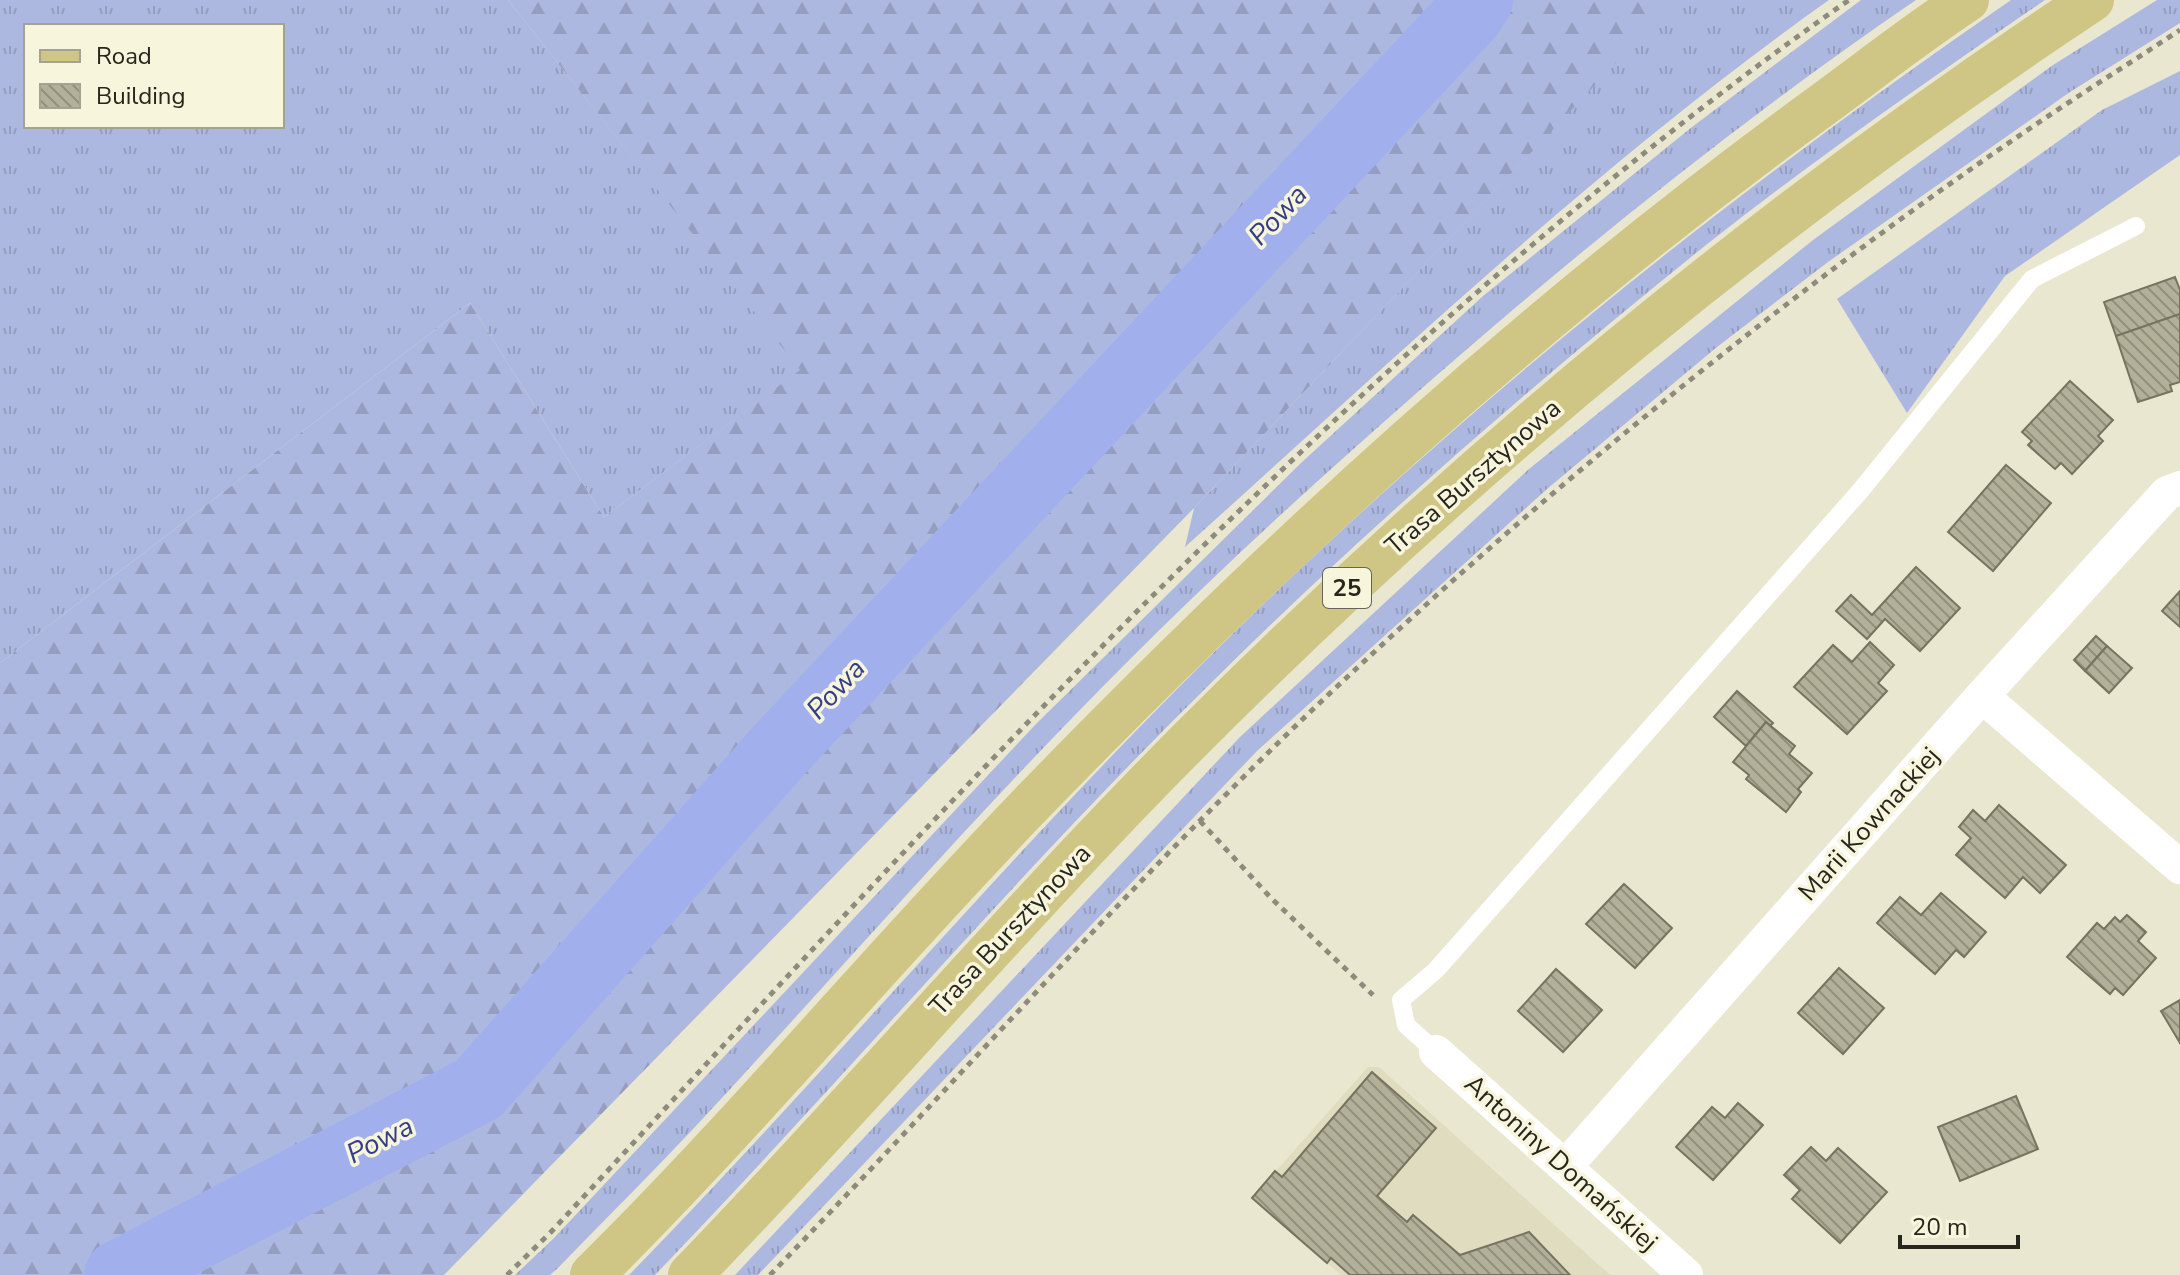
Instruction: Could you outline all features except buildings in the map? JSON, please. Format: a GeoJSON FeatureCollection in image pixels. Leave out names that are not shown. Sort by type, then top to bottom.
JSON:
{"type":"FeatureCollection","features":[{"type":"Feature","properties":{"kind":"main road","name":"25"},"geometry":{"type":"LineString","coordinates":[[592,1275],[1027,809],[1204,628],[1381,462],[1535,329],[1734,169],[1967,0]]}},
{"type":"Feature","properties":{"kind":"main road","name":"Trasa Bursztynowa"},"geometry":{"type":"LineString","coordinates":[[690,1275],[1099,833],[1269,662],[1424,517],[1626,344],[1740,253],[1891,140],[2092,0]]}},
{"type":"Feature","properties":{"kind":"street","name":"Marii Kownackiej"},"geometry":{"type":"LineString","coordinates":[[1565,1167],[1982,696],[2167,493],[2180,488]]}},
{"type":"Feature","properties":{"kind":"street"},"geometry":{"type":"LineString","coordinates":[[1982,696],[2180,867]]}},
{"type":"Feature","properties":{"kind":"street","name":"Antoniny Domańskiej"},"geometry":{"type":"LineString","coordinates":[[1436,1052],[1686,1275]]}},
{"type":"Feature","properties":{"kind":"lane"},"geometry":{"type":"LineString","coordinates":[[1436,1052],[1406,1025],[1401,1000],[1436,970],[1861,490],[2032,279],[2136,226]]}},
{"type":"Feature","properties":{"kind":"path"},"geometry":{"type":"LineString","coordinates":[[507,1275],[550,1233],[989,761],[1161,586],[1366,390],[1597,191],[1684,122],[1849,0]]}},
{"type":"Feature","properties":{"kind":"path"},"geometry":{"type":"LineString","coordinates":[[770,1275],[1200,821],[1308,714],[1441,592],[1639,423],[1844,262],[2028,130],[2180,30]]}},
{"type":"Feature","properties":{"kind":"path"},"geometry":{"type":"LineString","coordinates":[[1200,821],[1297,925],[1406,1025]]}},
{"type":"Feature","properties":{"kind":"shaded area"},"geometry":{"type":"Polygon","coordinates":[[[1368,1067],[1379,1067],[1610,1275],[1341,1275],[1252,1198],[1368,1067]]]}},
{"type":"Feature","properties":{"kind":"green space"},"geometry":{"type":"Polygon","coordinates":[[[0,0],[508,0],[801,370],[604,517],[470,303],[0,663],[0,0]]]}},
{"type":"Feature","properties":{"kind":"green space"},"geometry":{"type":"Polygon","coordinates":[[[508,0],[1657,0],[1633,45],[1194,508],[444,1275],[0,1275],[0,663],[470,303],[604,517],[800,370],[508,0]]]}},
{"type":"Feature","properties":{"kind":"green space"},"geometry":{"type":"Polygon","coordinates":[[[1653,0],[1829,0],[1744,63],[1579,195],[1185,547],[1194,508],[1620,58],[1653,0]]]}},
{"type":"Feature","properties":{"kind":"green space"},"geometry":{"type":"Polygon","coordinates":[[[1861,0],[1916,0],[1783,95],[1589,246],[1311,487],[1091,698],[959,837],[694,1128],[557,1269],[550,1275],[515,1275],[554,1238],[1035,725],[1301,463],[1483,296],[1692,127],[1861,0]]]}},
{"type":"Feature","properties":{"kind":"green space"},"geometry":{"type":"Polygon","coordinates":[[[2011,0],[2045,0],[1831,151],[1706,245],[1514,404],[1328,571],[1208,686],[1067,830],[655,1275],[629,1275],[1126,741],[1293,576],[1390,486],[1590,315],[1693,233],[1904,75],[2011,0]]]}},
{"type":"Feature","properties":{"kind":"green space"},"geometry":{"type":"Polygon","coordinates":[[[2157,0],[2180,0],[2180,23],[2070,92],[1828,262],[1717,347],[1547,489],[1257,751],[758,1275],[735,1275],[1240,737],[1529,469],[1813,240],[2053,65],[2157,0]]]}},
{"type":"Feature","properties":{"kind":"green space"},"geometry":{"type":"Polygon","coordinates":[[[2180,71],[2180,155],[2005,276],[1907,413],[1837,299],[2102,110],[2180,71]]]}},
{"type":"Feature","properties":{"kind":"waterway","name":"Powa"},"geometry":{"type":"LineString","coordinates":[[119,1275],[478,1089],[783,746],[1469,14],[1478,0]]}}]}
